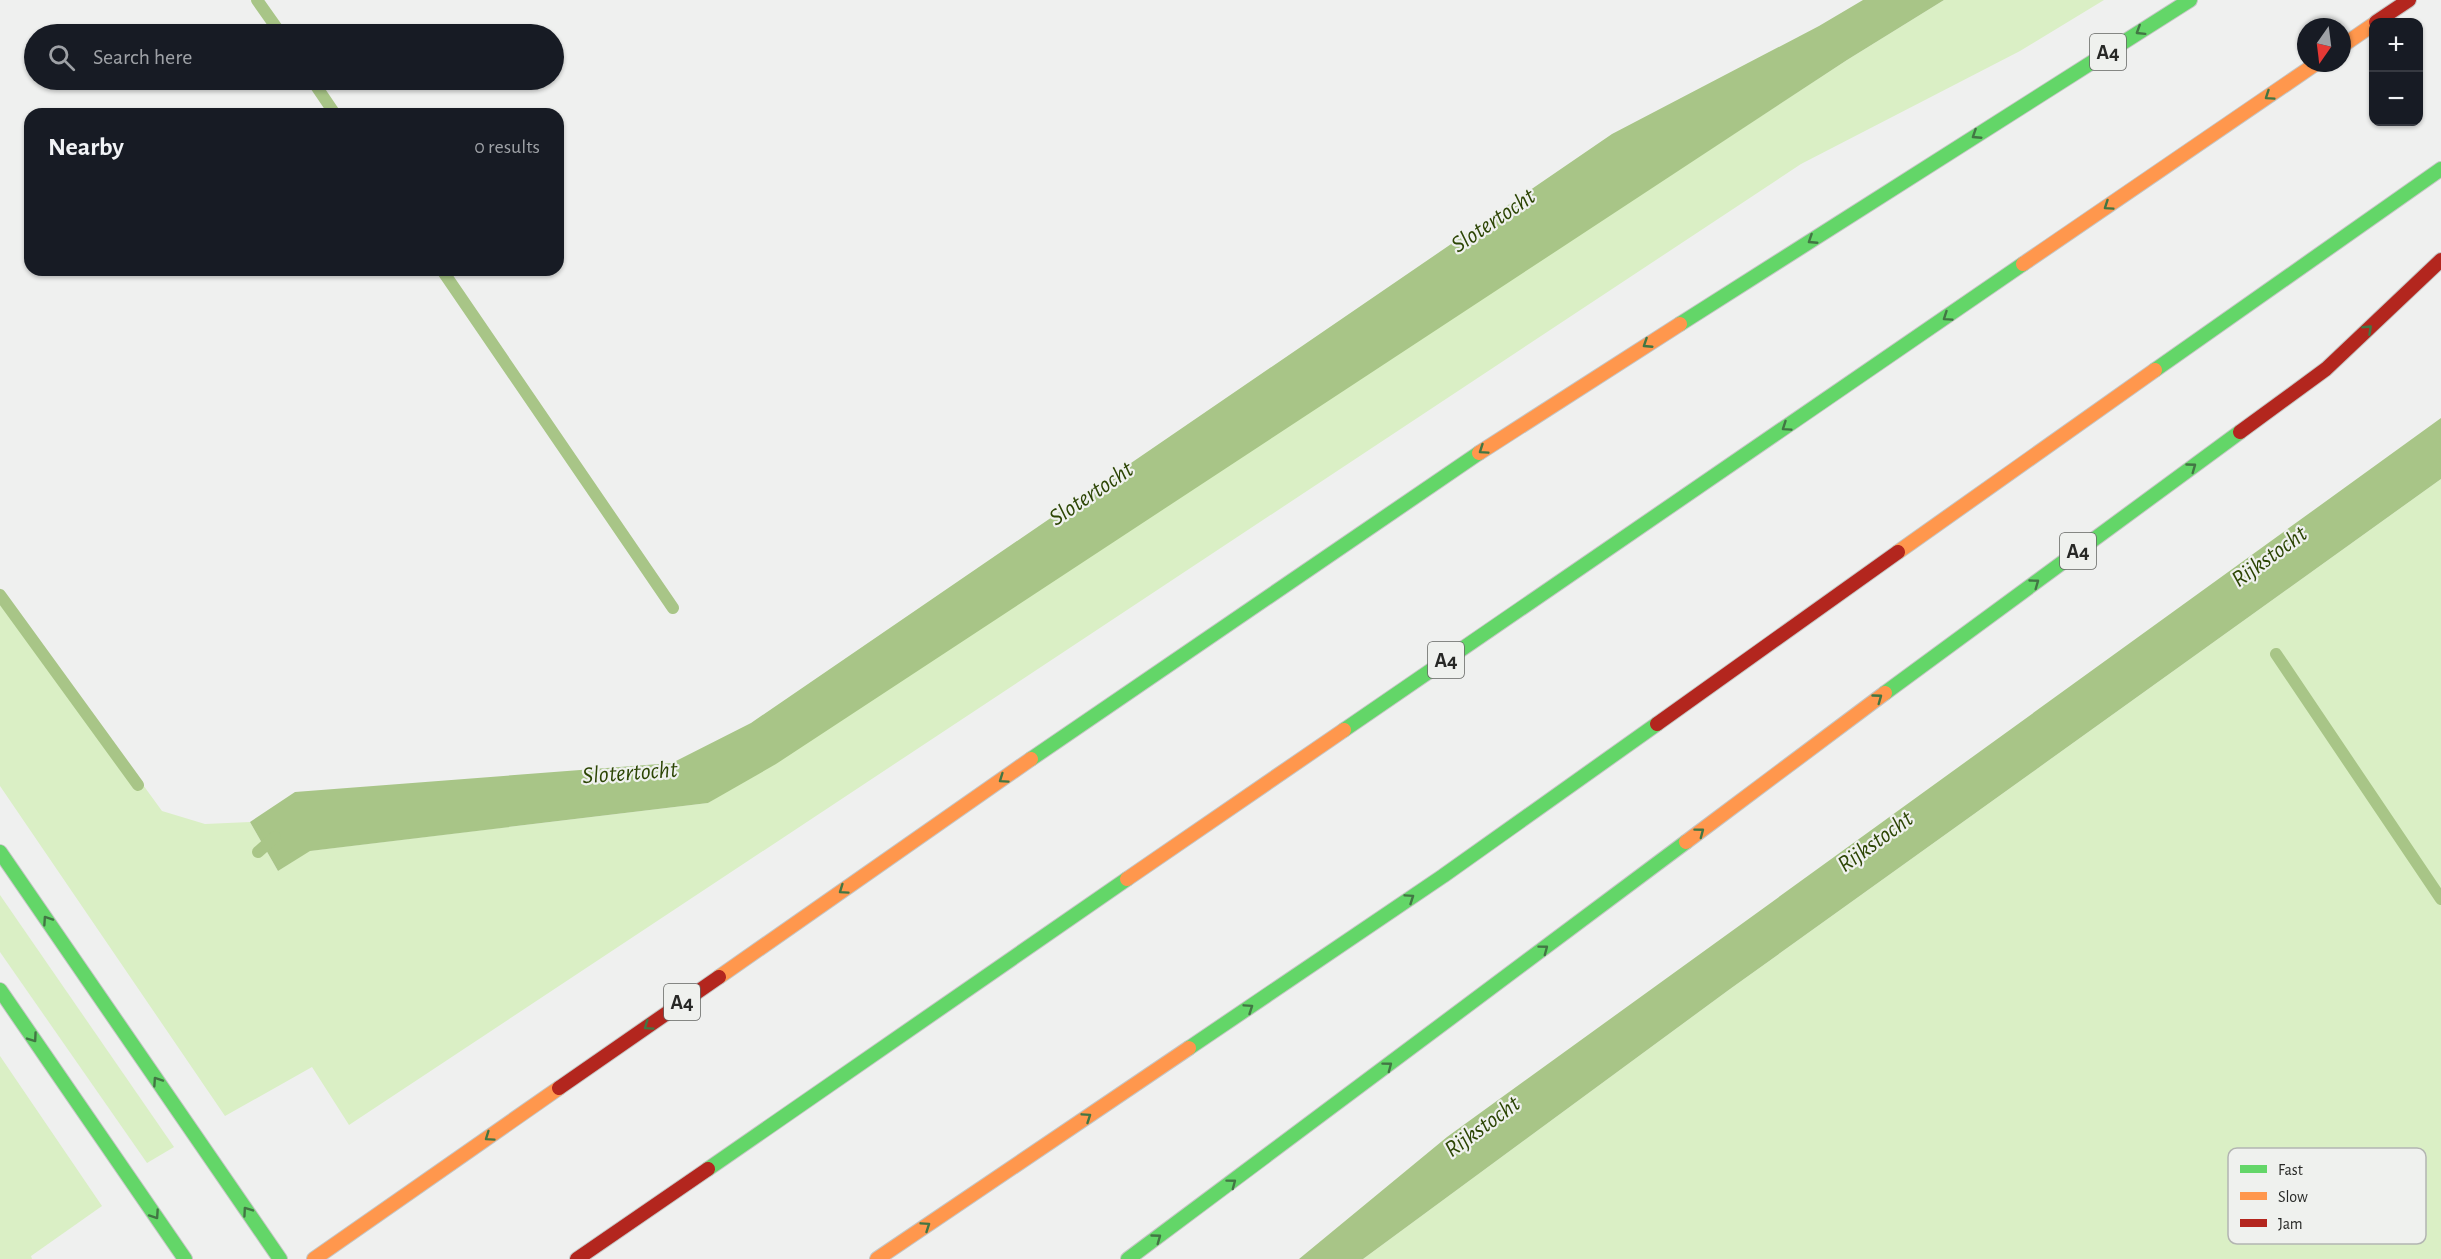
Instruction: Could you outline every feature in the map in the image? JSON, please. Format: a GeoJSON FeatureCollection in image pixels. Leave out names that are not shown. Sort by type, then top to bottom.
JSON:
{"type":"FeatureCollection","features":[{"type":"Feature","properties":{"kind":"highway","name":"A4"},"geometry":{"type":"LineString","coordinates":[[314,1259],[1051,745],[1519,426],[2190,0]]}},
{"type":"Feature","properties":{"kind":"highway"},"geometry":{"type":"LineString","coordinates":[[2382,18],[2409,0]]}},
{"type":"Feature","properties":{"kind":"highway"},"geometry":{"type":"LineString","coordinates":[[2351,40],[2369,27]]}},
{"type":"Feature","properties":{"kind":"highway","name":"A4"},"geometry":{"type":"LineString","coordinates":[[577,1259],[1173,847],[2304,72]]}},
{"type":"Feature","properties":{"kind":"highway"},"geometry":{"type":"LineString","coordinates":[[877,1259],[1443,876],[2069,430],[2441,169]]}},
{"type":"Feature","properties":{"kind":"highway","name":"A4"},"geometry":{"type":"LineString","coordinates":[[1128,1259],[1840,726],[2326,369],[2441,260]]}},
{"type":"Feature","properties":{"kind":"highway"},"geometry":{"type":"LineString","coordinates":[[0,852],[280,1259]]}},
{"type":"Feature","properties":{"kind":"highway"},"geometry":{"type":"LineString","coordinates":[[0,990],[185,1259]]}},
{"type":"Feature","properties":{"kind":"shaded area"},"geometry":{"type":"Polygon","coordinates":[[[1944,0],[2104,0],[2020,51],[1801,164],[349,1125],[312,1067],[225,1116],[0,786],[0,588],[162,811],[205,824],[250,822],[278,871],[309,851],[708,803],[1847,60],[1944,0]]]}},
{"type":"Feature","properties":{"kind":"shaded area"},"geometry":{"type":"Polygon","coordinates":[[[2441,479],[2441,1259],[1363,1259],[1730,989],[2441,479]]]}},
{"type":"Feature","properties":{"kind":"shaded area"},"geometry":{"type":"Polygon","coordinates":[[[0,895],[174,1147],[147,1163],[0,952],[0,895]]]}},
{"type":"Feature","properties":{"kind":"shaded area"},"geometry":{"type":"Polygon","coordinates":[[[0,1056],[102,1206],[31,1256],[32,1259],[0,1259],[0,1056]]]}},
{"type":"Feature","properties":{"kind":"water"},"geometry":{"type":"Polygon","coordinates":[[[1863,0],[1944,0],[1847,60],[776,764],[708,803],[310,851],[278,871],[250,822],[295,792],[672,763],[751,723],[1612,134],[1819,26],[1863,0]]]}},
{"type":"Feature","properties":{"kind":"water","name":"Rijkstocht"},"geometry":{"type":"Polygon","coordinates":[[[2441,418],[2441,479],[1730,989],[1363,1259],[1299,1259],[1447,1137],[2441,418]]]}},
{"type":"Feature","properties":{"kind":"waterway"},"geometry":{"type":"LineString","coordinates":[[257,0],[274,24]]}},
{"type":"Feature","properties":{"kind":"waterway"},"geometry":{"type":"LineString","coordinates":[[319,90],[331,108]]}},
{"type":"Feature","properties":{"kind":"waterway"},"geometry":{"type":"LineString","coordinates":[[446,276],[673,608]]}},
{"type":"Feature","properties":{"kind":"waterway"},"geometry":{"type":"LineString","coordinates":[[0,595],[138,785]]}},
{"type":"Feature","properties":{"kind":"waterway"},"geometry":{"type":"LineString","coordinates":[[2276,654],[2441,899]]}},
{"type":"Feature","properties":{"kind":"waterway","name":"Slotertocht"},"geometry":{"type":"LineString","coordinates":[[258,852],[275,837]]}},
{"type":"Feature","properties":{"kind":"traffic: fast"},"geometry":{"type":"LineString","coordinates":[[1680,324],[2190,0]]}},
{"type":"Feature","properties":{"kind":"traffic: fast"},"geometry":{"type":"LineString","coordinates":[[2155,370],[2441,169]]}},
{"type":"Feature","properties":{"kind":"traffic: fast"},"geometry":{"type":"LineString","coordinates":[[1344,730],[2023,264]]}},
{"type":"Feature","properties":{"kind":"traffic: fast"},"geometry":{"type":"LineString","coordinates":[[1885,693],[2240,432]]}},
{"type":"Feature","properties":{"kind":"traffic: fast"},"geometry":{"type":"LineString","coordinates":[[1031,759],[1479,453]]}},
{"type":"Feature","properties":{"kind":"traffic: fast"},"geometry":{"type":"LineString","coordinates":[[1189,1048],[1443,876],[1657,724]]}},
{"type":"Feature","properties":{"kind":"traffic: fast"},"geometry":{"type":"LineString","coordinates":[[1128,1259],[1686,842]]}},
{"type":"Feature","properties":{"kind":"traffic: fast"},"geometry":{"type":"LineString","coordinates":[[0,852],[280,1259]]}},
{"type":"Feature","properties":{"kind":"traffic: fast"},"geometry":{"type":"LineString","coordinates":[[708,1169],[1127,879]]}},
{"type":"Feature","properties":{"kind":"traffic: fast"},"geometry":{"type":"LineString","coordinates":[[0,990],[185,1259]]}},
{"type":"Feature","properties":{"kind":"traffic: slow"},"geometry":{"type":"LineString","coordinates":[[2351,40],[2369,27]]}},
{"type":"Feature","properties":{"kind":"traffic: slow"},"geometry":{"type":"LineString","coordinates":[[2023,264],[2304,72]]}},
{"type":"Feature","properties":{"kind":"traffic: slow"},"geometry":{"type":"LineString","coordinates":[[1479,453],[1680,324]]}},
{"type":"Feature","properties":{"kind":"traffic: slow"},"geometry":{"type":"LineString","coordinates":[[1898,552],[2155,370]]}},
{"type":"Feature","properties":{"kind":"traffic: slow"},"geometry":{"type":"LineString","coordinates":[[1686,842],[1885,693]]}},
{"type":"Feature","properties":{"kind":"traffic: slow"},"geometry":{"type":"LineString","coordinates":[[1127,879],[1344,730]]}},
{"type":"Feature","properties":{"kind":"traffic: slow"},"geometry":{"type":"LineString","coordinates":[[719,977],[1031,759]]}},
{"type":"Feature","properties":{"kind":"traffic: slow"},"geometry":{"type":"LineString","coordinates":[[877,1259],[1189,1048]]}},
{"type":"Feature","properties":{"kind":"traffic: slow"},"geometry":{"type":"LineString","coordinates":[[314,1259],[559,1088]]}},
{"type":"Feature","properties":{"kind":"traffic: jam"},"geometry":{"type":"LineString","coordinates":[[2382,18],[2409,0]]}},
{"type":"Feature","properties":{"kind":"traffic: jam"},"geometry":{"type":"LineString","coordinates":[[2240,432],[2326,369],[2441,260]]}},
{"type":"Feature","properties":{"kind":"traffic: jam"},"geometry":{"type":"LineString","coordinates":[[1657,724],[1898,552]]}},
{"type":"Feature","properties":{"kind":"traffic: jam"},"geometry":{"type":"LineString","coordinates":[[559,1088],[719,977]]}},
{"type":"Feature","properties":{"kind":"traffic: jam"},"geometry":{"type":"LineString","coordinates":[[577,1259],[708,1169]]}}]}
